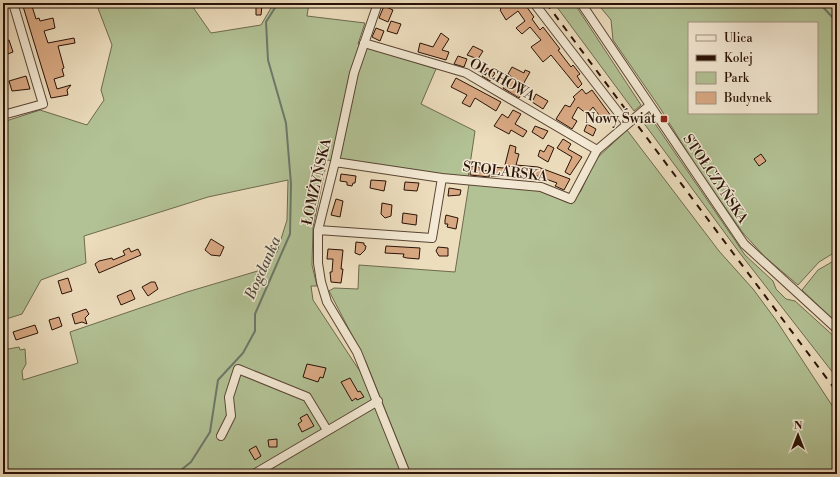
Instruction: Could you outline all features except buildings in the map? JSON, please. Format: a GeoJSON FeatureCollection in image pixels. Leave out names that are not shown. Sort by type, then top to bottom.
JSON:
{"type":"FeatureCollection","features":[{"type":"Feature","properties":{"kind":"street"},"geometry":{"type":"LineString","coordinates":[[3,115],[43,104],[13,3]]}},
{"type":"Feature","properties":{"kind":"street","name":"ŁOMŻYŃSKA"},"geometry":{"type":"LineString","coordinates":[[378,3],[354,73],[335,162],[318,230],[318,263],[323,293],[356,352],[378,401],[406,474]]}},
{"type":"Feature","properties":{"kind":"street"},"geometry":{"type":"LineString","coordinates":[[534,3],[627,124]]}},
{"type":"Feature","properties":{"kind":"street","name":"STOŁCZYŃSKA"},"geometry":{"type":"LineString","coordinates":[[581,3],[744,244],[837,329]]}},
{"type":"Feature","properties":{"kind":"street","name":"OLCHOWA"},"geometry":{"type":"LineString","coordinates":[[364,43],[466,73],[597,150]]}},
{"type":"Feature","properties":{"kind":"street","name":"STOLARSKA"},"geometry":{"type":"LineString","coordinates":[[335,162],[442,178],[541,187],[571,199],[597,150],[650,105]]}},
{"type":"Feature","properties":{"kind":"street"},"geometry":{"type":"LineString","coordinates":[[318,230],[432,238],[442,178]]}},
{"type":"Feature","properties":{"kind":"street"},"geometry":{"type":"LineString","coordinates":[[222,436],[231,416],[229,397],[238,369],[307,397],[327,430]]}},
{"type":"Feature","properties":{"kind":"street"},"geometry":{"type":"LineString","coordinates":[[254,474],[378,401]]}},
{"type":"Feature","properties":{"kind":"green space"},"geometry":{"type":"Polygon","coordinates":[[[96,3],[190,3],[211,33],[261,25],[274,3],[309,3],[307,16],[365,23],[358,44],[436,69],[421,104],[475,131],[468,178],[327,160],[313,227],[312,265],[317,286],[311,286],[313,300],[365,379],[403,474],[3,474],[3,350],[19,347],[20,350],[25,349],[26,364],[22,371],[23,380],[78,363],[70,332],[187,292],[261,270],[277,252],[287,220],[288,180],[208,197],[84,236],[86,263],[41,280],[22,314],[3,320],[3,122],[40,110],[87,125],[104,100],[101,90],[112,45],[96,3]]]}},
{"type":"Feature","properties":{"kind":"green space"},"geometry":{"type":"Polygon","coordinates":[[[554,3],[574,3],[641,105],[634,111],[554,3]]]}},
{"type":"Feature","properties":{"kind":"green space"},"geometry":{"type":"Polygon","coordinates":[[[597,3],[837,3],[837,251],[819,262],[798,285],[765,257],[743,233],[696,166],[660,108],[613,40],[611,20],[597,3]]]}},
{"type":"Feature","properties":{"kind":"green space"},"geometry":{"type":"Polygon","coordinates":[[[647,112],[745,255],[773,281],[776,289],[786,299],[795,301],[837,339],[837,378],[739,252],[640,118],[647,112]]]}},
{"type":"Feature","properties":{"kind":"green space"},"geometry":{"type":"Polygon","coordinates":[[[627,130],[719,251],[753,289],[776,320],[837,413],[837,474],[411,474],[366,362],[329,291],[334,288],[358,289],[359,265],[455,272],[469,184],[545,191],[566,202],[572,201],[581,191],[595,160],[627,130]]]}},
{"type":"Feature","properties":{"kind":"green space"},"geometry":{"type":"Polygon","coordinates":[[[837,259],[837,323],[802,290],[818,270],[837,259]]]}},
{"type":"Feature","properties":{"kind":"waterway","name":"Bogdanka"},"geometry":{"type":"LineString","coordinates":[[176,474],[191,462],[210,432],[218,380],[243,353],[255,331],[255,314],[290,234],[291,184],[286,123],[268,60],[266,22],[278,3]]}},
{"type":"Feature","properties":{"kind":"waterway","name":"Bogdanka"},"geometry":{"type":"LineString","coordinates":[[819,3],[837,22]]}},
{"type":"Feature","properties":{"kind":"railway"},"geometry":{"type":"LineString","coordinates":[[546,3],[837,392]]}},
{"type":"Feature","properties":{"kind":"place","name":"Nowy Świat"},"geometry":{"type":"Point","coordinates":[664,119]}}]}
